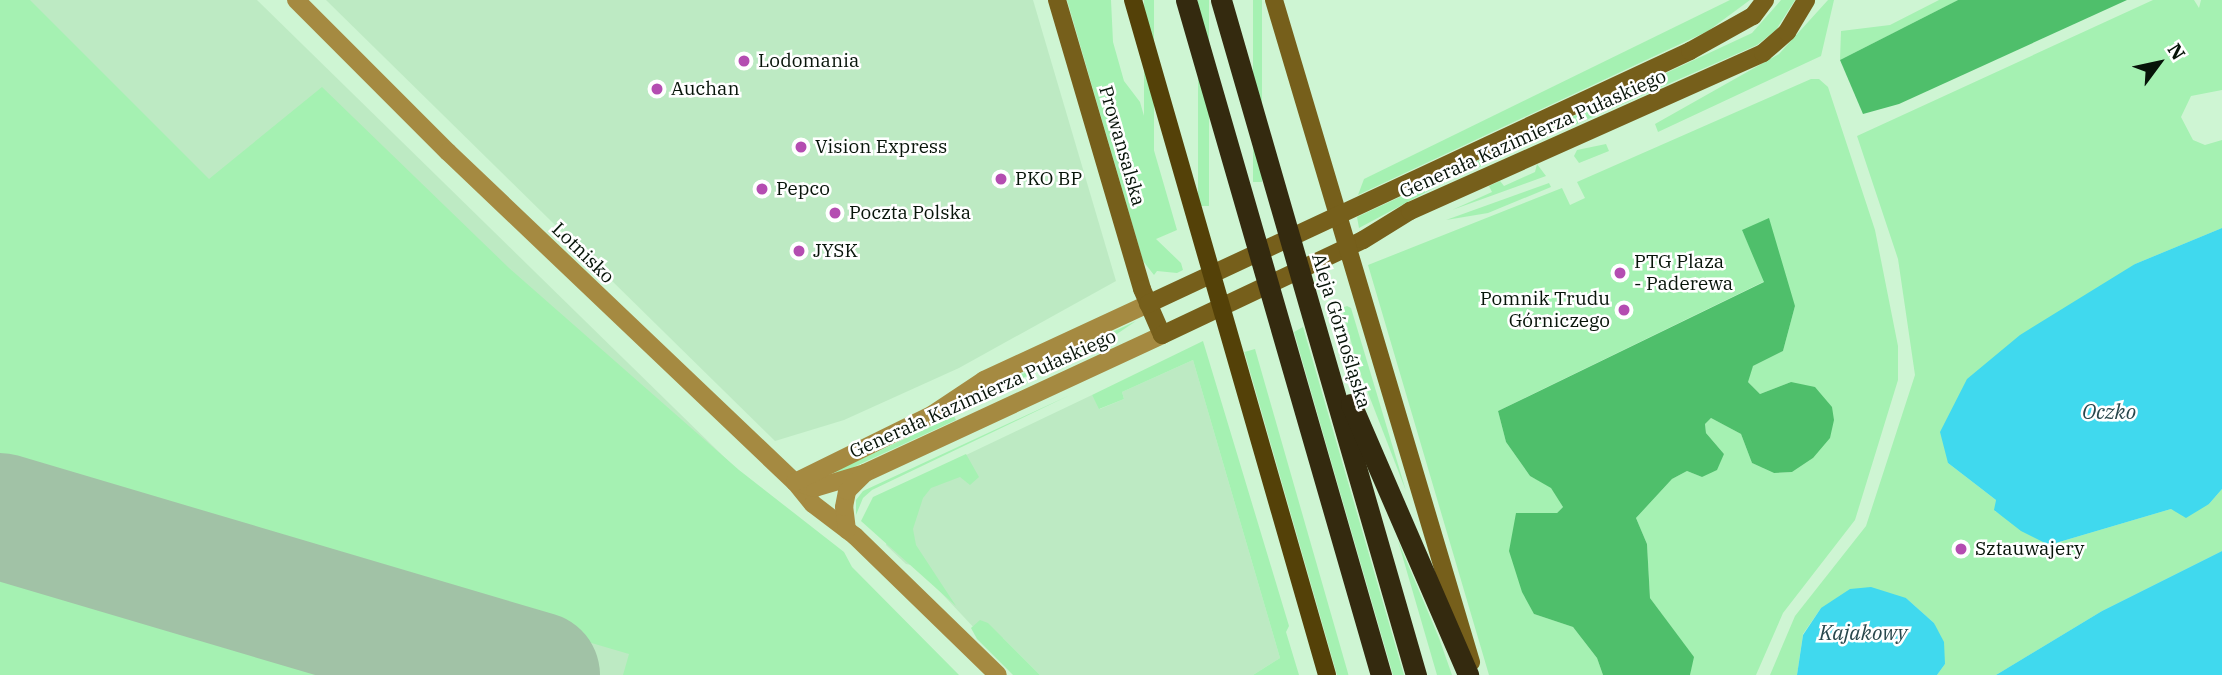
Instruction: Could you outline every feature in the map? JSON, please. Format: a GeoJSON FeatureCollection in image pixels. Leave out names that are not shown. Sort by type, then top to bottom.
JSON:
{"type":"FeatureCollection","features":[{"type":"Feature","properties":{"kind":"highway"},"geometry":{"type":"LineString","coordinates":[[1186,0],[1381,675]]}},
{"type":"Feature","properties":{"kind":"highway","name":"Aleja Górnośląska"},"geometry":{"type":"LineString","coordinates":[[1221,0],[1416,675]]}},
{"type":"Feature","properties":{"kind":"highway"},"geometry":{"type":"LineString","coordinates":[[1310,309],[1468,675]]}},
{"type":"Feature","properties":{"kind":"main road"},"geometry":{"type":"LineString","coordinates":[[1133,0],[1327,675]]}},
{"type":"Feature","properties":{"kind":"street","name":"Lotnisko"},"geometry":{"type":"LineString","coordinates":[[296,0],[448,152],[795,482],[813,504],[847,530],[998,675]]}},
{"type":"Feature","properties":{"kind":"street"},"geometry":{"type":"LineString","coordinates":[[311,0],[321,24]]}},
{"type":"Feature","properties":{"kind":"street","name":"Prowansalska"},"geometry":{"type":"LineString","coordinates":[[1057,0],[1149,304],[1162,335]]}},
{"type":"Feature","properties":{"kind":"street"},"geometry":{"type":"LineString","coordinates":[[1274,0],[1357,291],[1475,675]]}},
{"type":"Feature","properties":{"kind":"street","name":"Generała Kazimierza Pułaskiego"},"geometry":{"type":"LineString","coordinates":[[795,482],[933,414],[984,380],[1690,51],[1753,16],[1765,0]]}},
{"type":"Feature","properties":{"kind":"street","name":"Generała Kazimierza Pułaskiego"},"geometry":{"type":"LineString","coordinates":[[795,482],[815,488],[865,473],[1363,240],[1410,211],[1763,53],[1787,32],[1806,0]]}},
{"type":"Feature","properties":{"kind":"street"},"geometry":{"type":"LineString","coordinates":[[847,530],[844,507],[848,491],[865,473]]}},
{"type":"Feature","properties":{"kind":"shaded area"},"geometry":{"type":"Polygon","coordinates":[[[0,0],[257,0],[947,675],[0,675],[0,0]]]}},
{"type":"Feature","properties":{"kind":"shaded area"},"geometry":{"type":"Polygon","coordinates":[[[0,0],[30,0],[209,179],[322,87],[509,268],[739,470],[844,552],[852,567],[959,675],[623,675],[629,654],[0,470],[0,0]]]}},
{"type":"Feature","properties":{"kind":"shaded area"},"geometry":{"type":"Polygon","coordinates":[[[326,0],[1033,0],[1116,281],[959,368],[844,420],[775,441],[326,0]]]}},
{"type":"Feature","properties":{"kind":"shaded area"},"geometry":{"type":"Polygon","coordinates":[[[1067,0],[1111,0],[1113,42],[1124,81],[1140,102],[1177,230],[1156,239],[1181,263],[1183,270],[1177,273],[1157,271],[1154,275],[1143,261],[1067,0]]]}},
{"type":"Feature","properties":{"kind":"shaded area"},"geometry":{"type":"Polygon","coordinates":[[[1144,0],[1154,0],[1154,226],[1144,226],[1144,0]]]}},
{"type":"Feature","properties":{"kind":"shaded area"},"geometry":{"type":"Polygon","coordinates":[[[1198,0],[1209,0],[1209,206],[1198,206],[1198,0]]]}},
{"type":"Feature","properties":{"kind":"shaded area"},"geometry":{"type":"Polygon","coordinates":[[[1253,0],[1262,0],[1262,182],[1253,182],[1253,0]]]}},
{"type":"Feature","properties":{"kind":"shaded area"},"geometry":{"type":"Polygon","coordinates":[[[1730,0],[1750,0],[1708,31],[1358,195],[1364,179],[1730,0]]]}},
{"type":"Feature","properties":{"kind":"shaded area"},"geometry":{"type":"Polygon","coordinates":[[[1781,0],[1795,0],[1776,30],[1757,45],[1445,182],[1359,228],[1357,217],[1752,33],[1781,0]]]}},
{"type":"Feature","properties":{"kind":"shaded area"},"geometry":{"type":"Polygon","coordinates":[[[1828,0],[1834,0],[1821,56],[1658,132],[1655,124],[1779,54],[1828,0]]]}},
{"type":"Feature","properties":{"kind":"shaded area"},"geometry":{"type":"Polygon","coordinates":[[[1939,0],[1958,0],[1840,60],[1841,31],[1890,25],[1939,0]]]}},
{"type":"Feature","properties":{"kind":"shaded area"},"geometry":{"type":"Polygon","coordinates":[[[2153,0],[2194,0],[2199,8],[2201,0],[2222,0],[2222,90],[2191,96],[2181,117],[2193,140],[2205,145],[2222,140],[2222,228],[2135,264],[1948,463],[1996,500],[1995,511],[2049,545],[2171,509],[2179,512],[2209,504],[2222,489],[2222,551],[2102,611],[1996,675],[1937,675],[1945,664],[1934,623],[1906,598],[1821,608],[1803,634],[1797,675],[1770,675],[1795,616],[1866,526],[1915,375],[1898,259],[1857,136],[2153,0]]]}},
{"type":"Feature","properties":{"kind":"shaded area"},"geometry":{"type":"Polygon","coordinates":[[[1811,79],[1819,79],[1828,87],[1875,230],[1898,346],[1898,380],[1855,520],[1783,613],[1756,675],[1690,675],[1693,657],[1650,598],[1647,544],[1636,518],[1672,479],[1687,471],[1702,477],[1724,454],[1706,433],[1705,424],[1711,418],[1741,434],[1752,463],[1774,473],[1792,472],[1813,458],[1791,382],[1760,394],[1748,382],[1747,373],[1753,366],[1783,351],[1795,306],[1742,230],[1765,281],[1498,411],[1506,442],[1530,476],[1551,487],[1563,507],[1557,513],[1534,614],[1573,627],[1597,658],[1603,675],[1489,675],[1368,265],[1562,188],[1570,205],[1585,198],[1577,182],[1811,79]]]}},
{"type":"Feature","properties":{"kind":"shaded area"},"geometry":{"type":"Polygon","coordinates":[[[1606,144],[1609,151],[1579,163],[1574,156],[1577,150],[1606,144]]]}},
{"type":"Feature","properties":{"kind":"shaded area"},"geometry":{"type":"Polygon","coordinates":[[[1537,164],[1546,176],[1452,210],[1492,192],[1489,186],[1500,181],[1504,186],[1535,172],[1537,164]]]}},
{"type":"Feature","properties":{"kind":"shaded area"},"geometry":{"type":"Polygon","coordinates":[[[1549,183],[1551,187],[1488,213],[1446,220],[1549,183]]]}},
{"type":"Feature","properties":{"kind":"shaded area"},"geometry":{"type":"Polygon","coordinates":[[[1342,308],[1351,308],[1406,491],[1358,367],[1342,308]]]}},
{"type":"Feature","properties":{"kind":"shaded area"},"geometry":{"type":"Polygon","coordinates":[[[1136,321],[1114,336],[990,393],[986,391],[1136,321]]]}},
{"type":"Feature","properties":{"kind":"shaded area"},"geometry":{"type":"Polygon","coordinates":[[[1303,327],[1404,675],[1393,675],[1294,332],[1303,327]]]}},
{"type":"Feature","properties":{"kind":"shaded area"},"geometry":{"type":"Polygon","coordinates":[[[1203,341],[1289,626],[1286,632],[1299,675],[1253,675],[1280,658],[1193,360],[1122,392],[1124,399],[1099,409],[1092,395],[1203,341]]]}},
{"type":"Feature","properties":{"kind":"shaded area"},"geometry":{"type":"Polygon","coordinates":[[[1255,349],[1348,675],[1337,675],[1244,352],[1255,349]]]}},
{"type":"Feature","properties":{"kind":"shaded area"},"geometry":{"type":"Polygon","coordinates":[[[1193,360],[1280,658],[1253,675],[1040,675],[1003,638],[992,647],[916,566],[906,564],[886,545],[899,487],[1092,395],[1100,409],[1124,399],[1122,392],[1193,360]]]}},
{"type":"Feature","properties":{"kind":"shaded area"},"geometry":{"type":"Polygon","coordinates":[[[1070,395],[872,490],[863,498],[856,515],[856,500],[863,491],[1070,395]]]}},
{"type":"Feature","properties":{"kind":"shaded area"},"geometry":{"type":"Polygon","coordinates":[[[954,416],[956,420],[843,472],[831,473],[954,416]]]}},
{"type":"Feature","properties":{"kind":"shaded area"},"geometry":{"type":"Polygon","coordinates":[[[966,454],[979,477],[970,485],[960,477],[931,488],[923,498],[913,529],[916,545],[956,606],[861,521],[873,497],[966,454]]]}},
{"type":"Feature","properties":{"kind":"shaded area"},"geometry":{"type":"Polygon","coordinates":[[[1398,541],[1439,638],[1452,675],[1437,675],[1398,541]]]}},
{"type":"Feature","properties":{"kind":"shaded area"},"geometry":{"type":"Polygon","coordinates":[[[0,565],[372,675],[0,675],[0,565]]]}},
{"type":"Feature","properties":{"kind":"shaded area"},"geometry":{"type":"Polygon","coordinates":[[[980,620],[988,623],[1040,675],[1013,675],[977,639],[971,628],[980,620]]]}},
{"type":"Feature","properties":{"kind":"green space"},"geometry":{"type":"Polygon","coordinates":[[[1958,0],[2127,0],[1899,104],[1863,114],[1840,60],[1958,0]]]}},
{"type":"Feature","properties":{"kind":"green space"},"geometry":{"type":"Polygon","coordinates":[[[1769,218],[1795,306],[1783,351],[1753,366],[1748,382],[1760,394],[1791,382],[1815,387],[1832,407],[1834,420],[1830,438],[1813,458],[1792,472],[1774,473],[1752,463],[1741,434],[1711,418],[1705,424],[1706,433],[1724,454],[1717,470],[1702,477],[1687,471],[1672,479],[1636,518],[1647,544],[1650,598],[1694,657],[1690,675],[1603,675],[1597,658],[1573,627],[1534,614],[1522,592],[1509,551],[1516,513],[1557,513],[1563,507],[1551,488],[1530,476],[1506,442],[1498,411],[1764,282],[1742,230],[1769,218]]]}},
{"type":"Feature","properties":{"kind":"water","name":"Oczko"},"geometry":{"type":"Polygon","coordinates":[[[2222,228],[2222,489],[2209,504],[2186,518],[2171,509],[2049,545],[2021,531],[1994,510],[1996,500],[1948,463],[1940,432],[1967,379],[2020,335],[2135,264],[2222,228]]]}},
{"type":"Feature","properties":{"kind":"water"},"geometry":{"type":"Polygon","coordinates":[[[2222,551],[2222,675],[1996,675],[2102,611],[2222,551]]]}},
{"type":"Feature","properties":{"kind":"water","name":"Kajakowy"},"geometry":{"type":"Polygon","coordinates":[[[1871,587],[1906,598],[1934,623],[1944,642],[1945,664],[1937,675],[1797,675],[1803,635],[1821,608],[1850,589],[1871,587]]]}},
{"type":"Feature","properties":{"kind":"runway"},"geometry":{"type":"LineString","coordinates":[[0,516],[537,675]]}},
{"type":"Feature","properties":{"kind":"place","name":"Lodomania"},"geometry":{"type":"Point","coordinates":[744,61]}},
{"type":"Feature","properties":{"kind":"place","name":"Auchan"},"geometry":{"type":"Point","coordinates":[657,89]}},
{"type":"Feature","properties":{"kind":"place","name":"Vision Express"},"geometry":{"type":"Point","coordinates":[801,147]}},
{"type":"Feature","properties":{"kind":"place","name":"PKO BP"},"geometry":{"type":"Point","coordinates":[1001,179]}},
{"type":"Feature","properties":{"kind":"place","name":"Pepco"},"geometry":{"type":"Point","coordinates":[762,189]}},
{"type":"Feature","properties":{"kind":"place","name":"Poczta Polska"},"geometry":{"type":"Point","coordinates":[835,213]}},
{"type":"Feature","properties":{"kind":"place","name":"JYSK"},"geometry":{"type":"Point","coordinates":[799,251]}},
{"type":"Feature","properties":{"kind":"place","name":"PTG Plaza - Paderewa"},"geometry":{"type":"Point","coordinates":[1620,273]}},
{"type":"Feature","properties":{"kind":"place","name":"Pomnik Trudu Górniczego"},"geometry":{"type":"Point","coordinates":[1624,310]}},
{"type":"Feature","properties":{"kind":"place","name":"Sztauwajery"},"geometry":{"type":"Point","coordinates":[1961,549]}}]}
